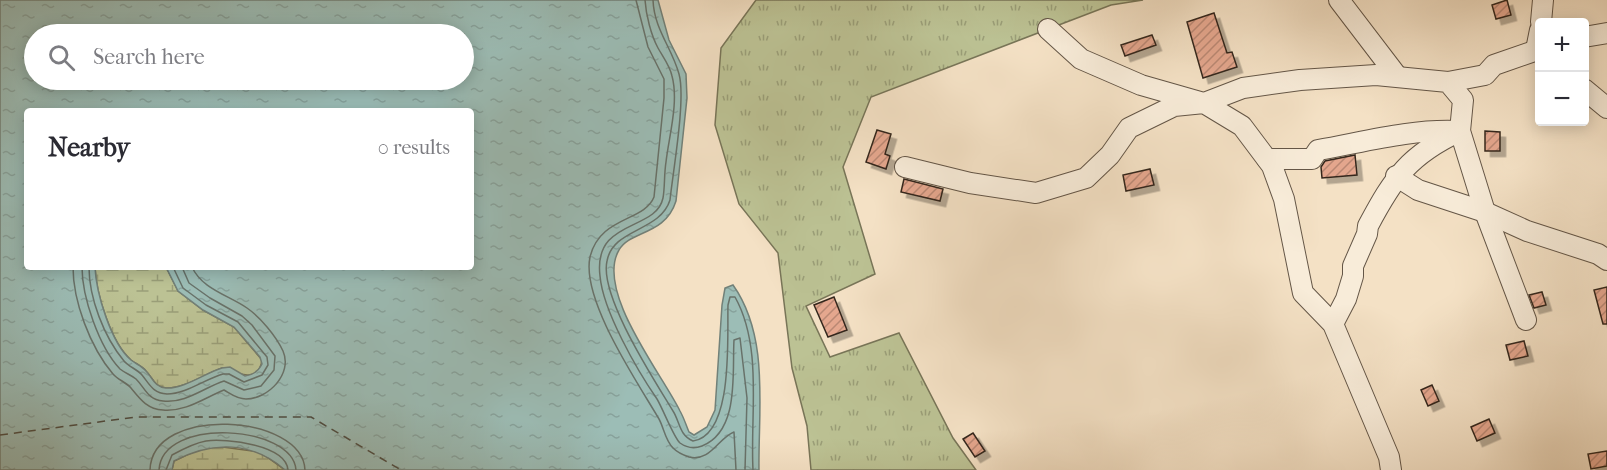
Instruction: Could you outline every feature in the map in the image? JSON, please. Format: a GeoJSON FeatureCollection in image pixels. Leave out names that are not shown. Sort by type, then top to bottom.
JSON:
{"type":"FeatureCollection","features":[{"type":"Feature","properties":{"kind":"street"},"geometry":{"type":"LineString","coordinates":[[1339,0],[1397,76]]}},
{"type":"Feature","properties":{"kind":"street"},"geometry":{"type":"LineString","coordinates":[[1541,18],[1543,0]]}},
{"type":"Feature","properties":{"kind":"street"},"geometry":{"type":"LineString","coordinates":[[1048,29],[1081,59],[1141,85],[1204,103],[1242,126],[1267,159],[1284,199],[1303,293],[1332,324],[1389,457],[1391,470]]}},
{"type":"Feature","properties":{"kind":"street"},"geometry":{"type":"LineString","coordinates":[[1589,36],[1607,33]]}},
{"type":"Feature","properties":{"kind":"street"},"geometry":{"type":"LineString","coordinates":[[905,167],[970,183],[1036,193],[1086,178],[1110,155],[1129,128],[1174,106],[1204,103],[1244,88],[1300,80],[1397,76],[1448,82],[1485,75],[1494,65],[1535,51]]}},
{"type":"Feature","properties":{"kind":"street"},"geometry":{"type":"LineString","coordinates":[[1448,82],[1463,100],[1460,131],[1485,212],[1526,320]]}},
{"type":"Feature","properties":{"kind":"street"},"geometry":{"type":"LineString","coordinates":[[1589,93],[1607,108]]}},
{"type":"Feature","properties":{"kind":"street"},"geometry":{"type":"LineString","coordinates":[[1267,159],[1312,159],[1318,150],[1387,136],[1430,130],[1460,131]]}},
{"type":"Feature","properties":{"kind":"street"},"geometry":{"type":"LineString","coordinates":[[1332,324],[1346,299],[1353,276],[1353,266],[1367,234],[1368,226],[1396,176],[1428,146],[1460,131]]}},
{"type":"Feature","properties":{"kind":"street"},"geometry":{"type":"LineString","coordinates":[[1396,176],[1418,190],[1485,212],[1527,231],[1598,254],[1607,260]]}},
{"type":"Feature","properties":{"kind":"green space"},"geometry":{"type":"Polygon","coordinates":[[[756,0],[1143,0],[1111,5],[871,97],[843,167],[875,274],[806,306],[830,357],[899,333],[953,438],[976,470],[811,470],[807,426],[792,368],[778,253],[739,204],[715,125],[721,48],[756,0]]]}},
{"type":"Feature","properties":{"kind":"green space"},"geometry":{"type":"Polygon","coordinates":[[[95,270],[168,270],[178,291],[203,310],[234,327],[262,360],[260,367],[256,372],[246,375],[222,368],[173,388],[159,386],[144,369],[131,360],[117,342],[106,317],[95,270]]]}},
{"type":"Feature","properties":{"kind":"green space"},"geometry":{"type":"Polygon","coordinates":[[[215,446],[260,452],[285,470],[172,470],[174,461],[204,447],[215,446]]]}},
{"type":"Feature","properties":{"kind":"water"},"geometry":{"type":"Polygon","coordinates":[[[0,0],[658,0],[669,40],[686,74],[687,98],[676,201],[664,221],[631,239],[619,250],[614,267],[616,287],[623,309],[646,355],[680,411],[689,432],[694,435],[707,427],[715,410],[722,305],[725,288],[733,285],[745,305],[753,327],[757,351],[760,374],[759,470],[285,470],[272,460],[245,449],[217,447],[188,454],[174,461],[172,470],[0,470],[0,0]]]}},
{"type":"Feature","properties":{"kind":"building"},"geometry":{"type":"Polygon","coordinates":[[[1507,0],[1511,15],[1496,19],[1492,5],[1507,0]]]}},
{"type":"Feature","properties":{"kind":"building"},"geometry":{"type":"Polygon","coordinates":[[[1214,13],[1227,53],[1232,52],[1237,67],[1203,78],[1187,22],[1214,13]]]}},
{"type":"Feature","properties":{"kind":"building"},"geometry":{"type":"Polygon","coordinates":[[[1152,35],[1156,45],[1125,56],[1121,45],[1152,35]]]}},
{"type":"Feature","properties":{"kind":"building"},"geometry":{"type":"Polygon","coordinates":[[[877,130],[891,134],[885,154],[890,156],[886,169],[866,162],[877,130]]]}},
{"type":"Feature","properties":{"kind":"building"},"geometry":{"type":"Polygon","coordinates":[[[1485,131],[1500,132],[1500,151],[1485,151],[1485,131]]]}},
{"type":"Feature","properties":{"kind":"building"},"geometry":{"type":"Polygon","coordinates":[[[1355,155],[1357,175],[1322,178],[1321,167],[1325,161],[1355,155]]]}},
{"type":"Feature","properties":{"kind":"building"},"geometry":{"type":"Polygon","coordinates":[[[1150,169],[1154,185],[1126,191],[1123,175],[1150,169]]]}},
{"type":"Feature","properties":{"kind":"building"},"geometry":{"type":"Polygon","coordinates":[[[904,179],[943,189],[940,201],[901,192],[904,179]]]}},
{"type":"Feature","properties":{"kind":"building"},"geometry":{"type":"Polygon","coordinates":[[[1607,287],[1607,324],[1603,324],[1594,290],[1607,287]]]}},
{"type":"Feature","properties":{"kind":"building"},"geometry":{"type":"Polygon","coordinates":[[[1542,292],[1546,305],[1534,308],[1529,295],[1542,292]]]}},
{"type":"Feature","properties":{"kind":"building"},"geometry":{"type":"Polygon","coordinates":[[[834,297],[847,330],[828,337],[814,305],[834,297]]]}},
{"type":"Feature","properties":{"kind":"building"},"geometry":{"type":"Polygon","coordinates":[[[1524,341],[1528,356],[1510,360],[1506,345],[1524,341]]]}},
{"type":"Feature","properties":{"kind":"building"},"geometry":{"type":"Polygon","coordinates":[[[1432,385],[1439,401],[1428,406],[1421,390],[1432,385]]]}},
{"type":"Feature","properties":{"kind":"building"},"geometry":{"type":"Polygon","coordinates":[[[1489,419],[1495,433],[1477,441],[1471,427],[1489,419]]]}},
{"type":"Feature","properties":{"kind":"building"},"geometry":{"type":"Polygon","coordinates":[[[973,433],[985,451],[975,457],[963,439],[973,433]]]}},
{"type":"Feature","properties":{"kind":"building"},"geometry":{"type":"Polygon","coordinates":[[[1607,451],[1607,466],[1591,469],[1588,454],[1607,451]]]}},
{"type":"Feature","properties":{"kind":"ferry route"},"geometry":{"type":"LineString","coordinates":[[0,435],[136,417],[311,417],[401,470]]}}]}
